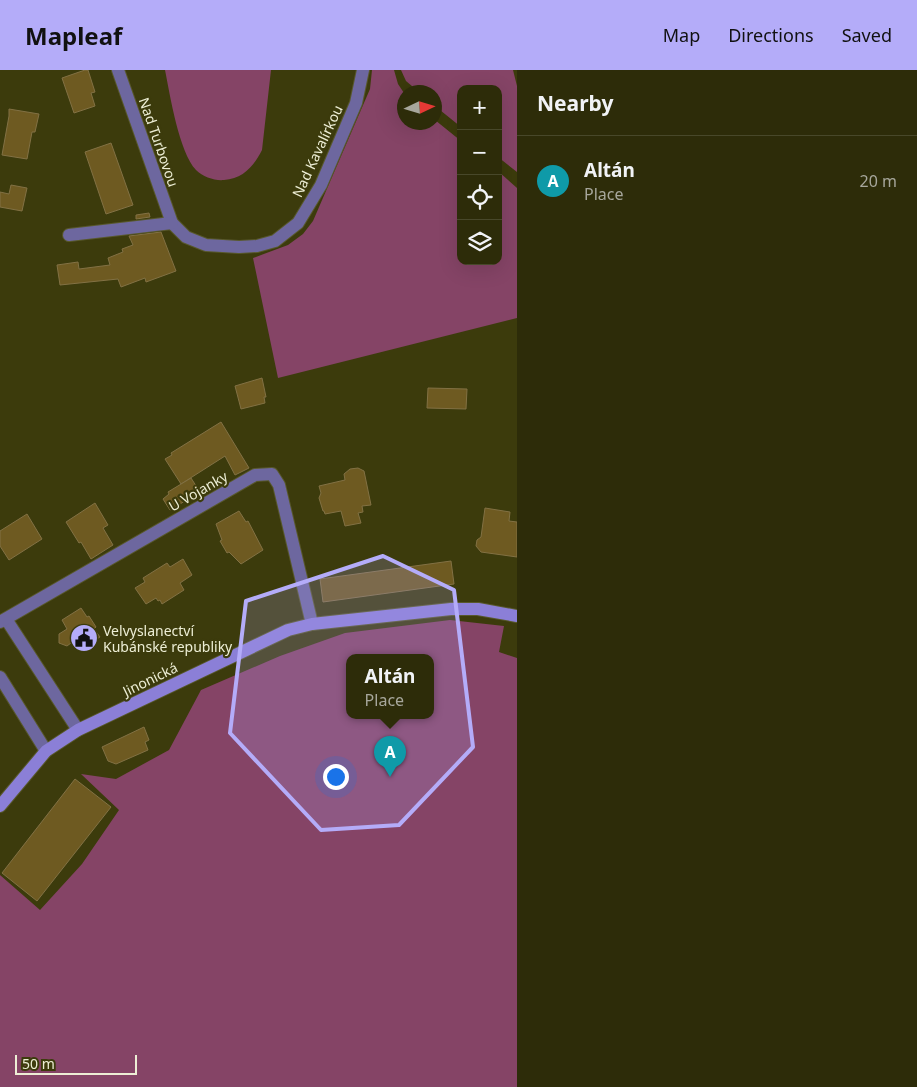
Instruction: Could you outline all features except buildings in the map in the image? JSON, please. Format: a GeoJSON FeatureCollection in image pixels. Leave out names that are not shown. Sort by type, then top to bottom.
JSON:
{"type":"FeatureCollection","features":[{"type":"Feature","properties":{"kind":"street","name":"Nad Turbovou"},"geometry":{"type":"LineString","coordinates":[[118,70],[172,223]]}},
{"type":"Feature","properties":{"kind":"street","name":"Nad Kavalírkou"},"geometry":{"type":"LineString","coordinates":[[172,223],[186,237],[206,245],[239,247],[257,246],[275,240],[298,223],[321,184],[356,103],[363,70]]}},
{"type":"Feature","properties":{"kind":"street"},"geometry":{"type":"LineString","coordinates":[[69,236],[172,223]]}},
{"type":"Feature","properties":{"kind":"street","name":"U Vojanky"},"geometry":{"type":"LineString","coordinates":[[78,730],[3,620],[255,475],[272,474],[279,485],[312,624]]}},
{"type":"Feature","properties":{"kind":"street","name":"Jinonická"},"geometry":{"type":"LineString","coordinates":[[0,806],[46,751],[78,730],[288,630],[312,624],[451,609],[478,609],[517,616]]}},
{"type":"Feature","properties":{"kind":"street"},"geometry":{"type":"LineString","coordinates":[[0,677],[46,751]]}},
{"type":"Feature","properties":{"kind":"highlighted area"},"geometry":{"type":"Polygon","coordinates":[[[383,556],[454,590],[473,747],[399,825],[321,830],[230,733],[246,601],[383,556]]]}},
{"type":"Feature","properties":{"kind":"shaded area"},"geometry":{"type":"Polygon","coordinates":[[[165,70],[271,70],[262,150],[247,171],[231,179],[220,180],[206,177],[196,170],[190,162],[180,137],[165,70]]]}},
{"type":"Feature","properties":{"kind":"shaded area"},"geometry":{"type":"Polygon","coordinates":[[[372,70],[394,70],[399,85],[397,85],[397,130],[442,130],[442,126],[457,138],[457,265],[502,265],[502,175],[517,188],[517,318],[278,378],[253,258],[288,245],[303,234],[313,221],[370,89],[372,70]]]}},
{"type":"Feature","properties":{"kind":"shaded area"},"geometry":{"type":"Polygon","coordinates":[[[401,70],[513,70],[517,86],[517,172],[502,160],[502,85],[457,85],[457,124],[442,112],[442,85],[411,85],[406,81],[401,70]]]}},
{"type":"Feature","properties":{"kind":"shaded area"},"geometry":{"type":"Polygon","coordinates":[[[450,620],[504,626],[499,652],[517,658],[517,1087],[0,1087],[0,875],[40,910],[82,864],[119,810],[81,774],[116,779],[169,750],[201,690],[280,656],[345,633],[450,620]]]}},
{"type":"Feature","properties":{"kind":"place","name":"Velvyslanectví Kubánské republiky"},"geometry":{"type":"Point","coordinates":[84,638]}},
{"type":"Feature","properties":{"kind":"place","name":"Altán"},"geometry":{"type":"Point","coordinates":[390,777]}}]}
